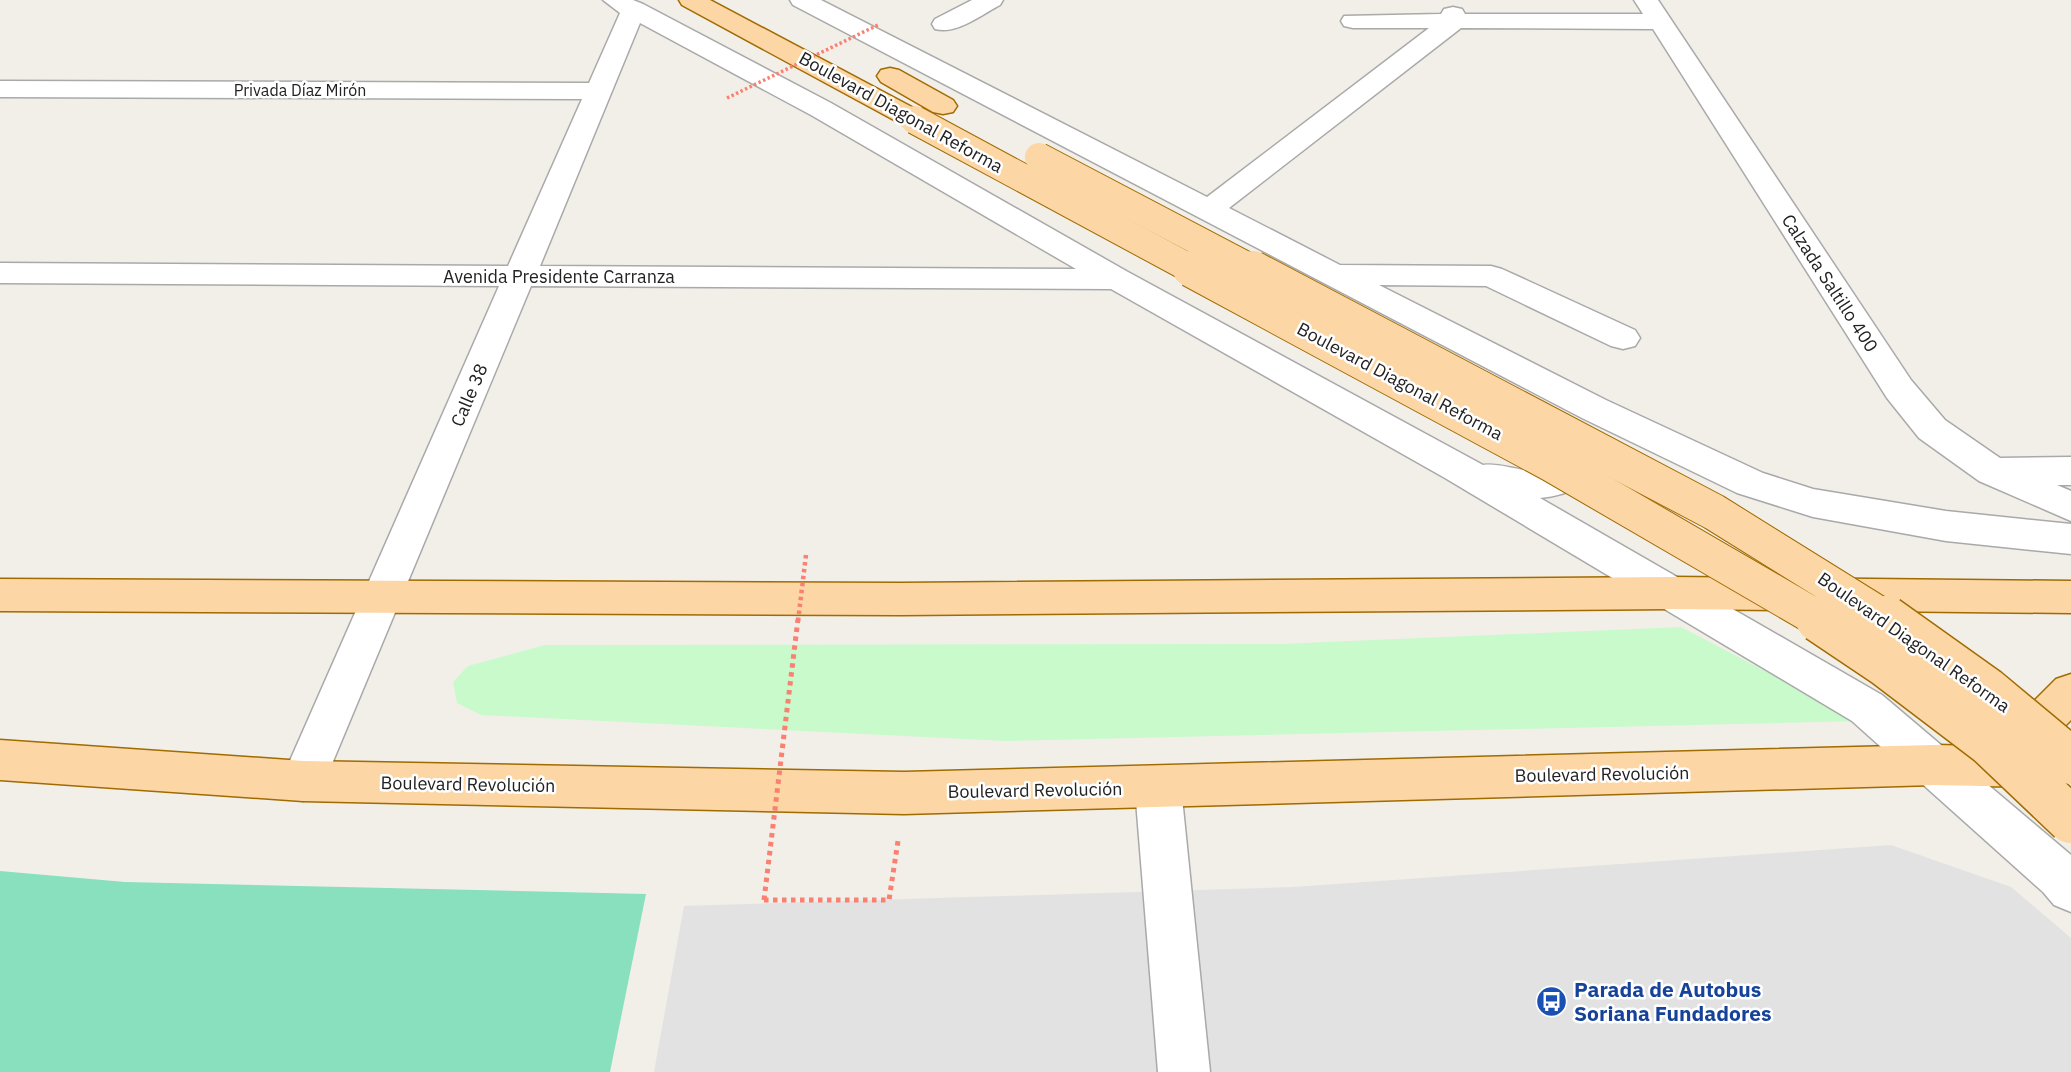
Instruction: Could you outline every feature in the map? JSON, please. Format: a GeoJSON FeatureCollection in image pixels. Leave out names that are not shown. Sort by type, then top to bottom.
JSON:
{"type":"FeatureCollection","features":[{"type":"Feature","properties":{"kind":"main road","name":"Boulevard Diagonal Reforma"},"geometry":{"type":"LineString","coordinates":[[691,0],[783,47],[929,113],[1714,512],[1799,561],[1940,658],[2034,728],[2071,761]]}},
{"type":"Feature","properties":{"kind":"main road","name":"Boulevard Diagonal Reforma"},"geometry":{"type":"LineString","coordinates":[[872,67],[929,113],[1797,604],[1886,664],[1990,743],[2071,820]]}},
{"type":"Feature","properties":{"kind":"main road"},"geometry":{"type":"LineString","coordinates":[[0,595],[914,599],[1671,593],[2071,597]]}},
{"type":"Feature","properties":{"kind":"main road"},"geometry":{"type":"LineString","coordinates":[[1934,765],[2049,714],[2071,692]]}},
{"type":"Feature","properties":{"kind":"main road","name":"Boulevard Revolución"},"geometry":{"type":"LineString","coordinates":[[0,761],[303,781],[904,793],[1934,765],[2071,767]]}},
{"type":"Feature","properties":{"kind":"street"},"geometry":{"type":"LineString","coordinates":[[802,0],[1594,409],[1750,483],[1813,503],[1945,526],[2071,539]]}},
{"type":"Feature","properties":{"kind":"street"},"geometry":{"type":"LineString","coordinates":[[944,24],[992,0]]}},
{"type":"Feature","properties":{"kind":"street"},"geometry":{"type":"LineString","coordinates":[[625,4],[833,116],[1117,279],[1458,468],[1867,708],[2060,876],[2071,889]]}},
{"type":"Feature","properties":{"kind":"street","name":"Calle 38"},"geometry":{"type":"LineString","coordinates":[[303,781],[599,91],[625,4]]}},
{"type":"Feature","properties":{"kind":"street"},"geometry":{"type":"LineString","coordinates":[[1209,209],[1451,10]]}},
{"type":"Feature","properties":{"kind":"street"},"geometry":{"type":"LineString","coordinates":[[1353,20],[1451,10],[1653,11]]}},
{"type":"Feature","properties":{"kind":"street","name":"Calzada Saltillo 400"},"geometry":{"type":"LineString","coordinates":[[1653,11],[1899,389],[1932,429],[1993,471],[2071,507]]}},
{"type":"Feature","properties":{"kind":"street","name":"Privada Díaz Mirón"},"geometry":{"type":"LineString","coordinates":[[0,89],[599,91]]}},
{"type":"Feature","properties":{"kind":"street","name":"Avenida Presidente Carranza"},"geometry":{"type":"LineString","coordinates":[[0,273],[1117,279]]}},
{"type":"Feature","properties":{"kind":"street"},"geometry":{"type":"LineString","coordinates":[[1334,274],[1491,276],[1623,338]]}},
{"type":"Feature","properties":{"kind":"street"},"geometry":{"type":"LineString","coordinates":[[1458,468],[1505,484],[1551,484],[1586,468],[1601,440],[1594,409]]}},
{"type":"Feature","properties":{"kind":"street"},"geometry":{"type":"LineString","coordinates":[[1993,471],[2071,471]]}},
{"type":"Feature","properties":{"kind":"street"},"geometry":{"type":"LineString","coordinates":[[1158,788],[1184,1072]]}},
{"type":"Feature","properties":{"kind":"path"},"geometry":{"type":"LineString","coordinates":[[727,99],[880,24]]}},
{"type":"Feature","properties":{"kind":"path"},"geometry":{"type":"LineString","coordinates":[[806,555],[764,900],[890,900],[904,793]]}},
{"type":"Feature","properties":{"kind":"green space"},"geometry":{"type":"Polygon","coordinates":[[[1681,627],[1861,721],[1006,741],[481,715],[457,703],[453,682],[468,666],[545,645],[1281,644],[1681,627]]]}},
{"type":"Feature","properties":{"kind":"green space"},"geometry":{"type":"Polygon","coordinates":[[[0,871],[125,882],[646,894],[610,1072],[0,1072],[0,871]]]}},
{"type":"Feature","properties":{"kind":"shaded area"},"geometry":{"type":"Polygon","coordinates":[[[1891,845],[2011,887],[2071,938],[2071,1072],[654,1072],[684,906],[1293,887],[1891,845]]]}},
{"type":"Feature","properties":{"kind":"place","name":"Parada de Autobus Soriana Fundadores"},"geometry":{"type":"Point","coordinates":[1551,1001]}}]}
